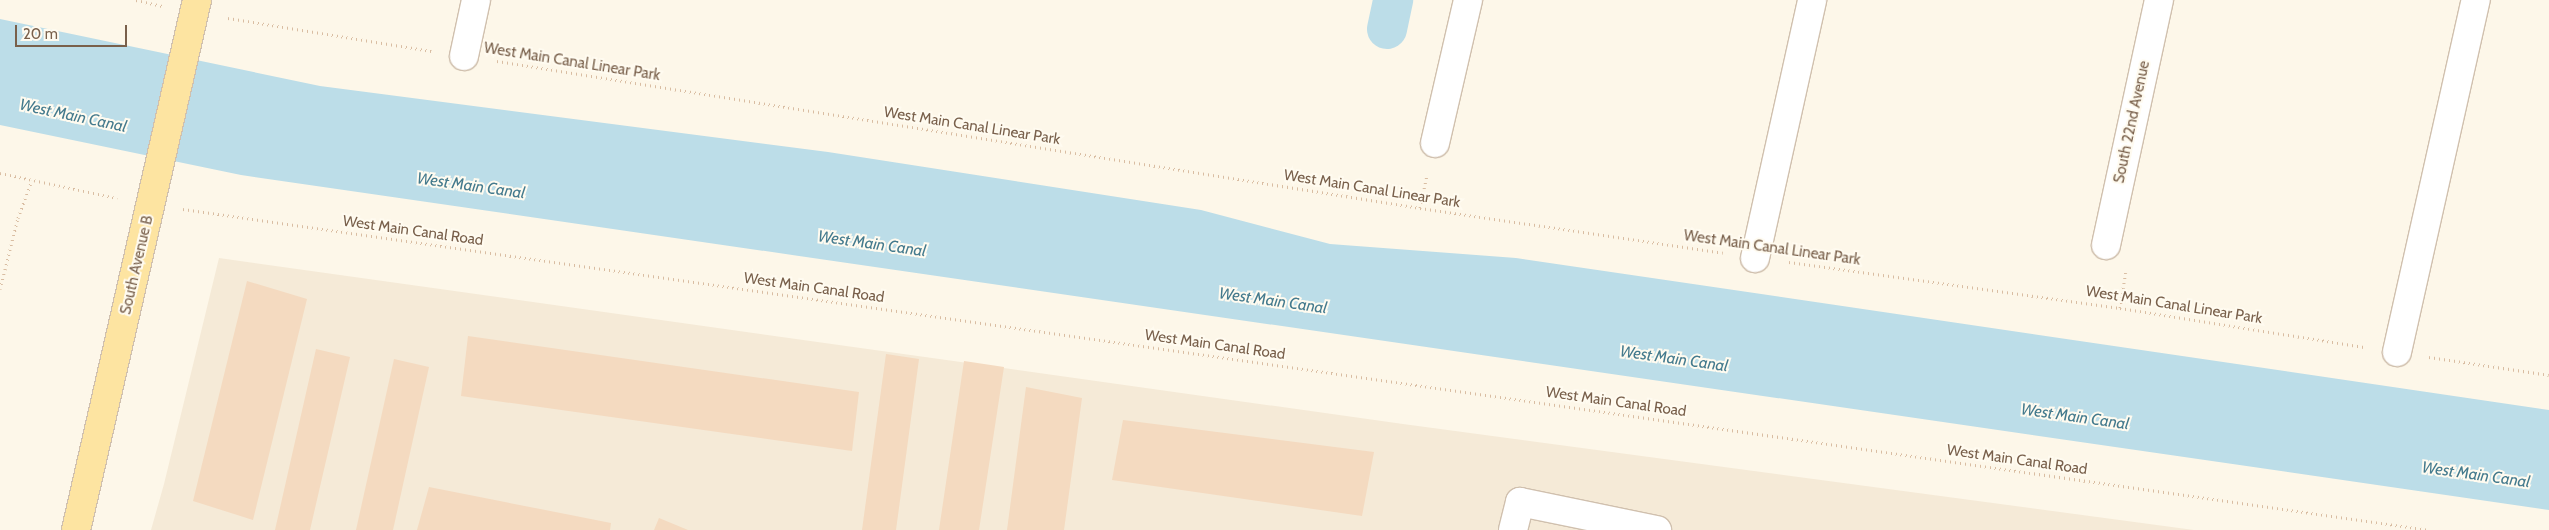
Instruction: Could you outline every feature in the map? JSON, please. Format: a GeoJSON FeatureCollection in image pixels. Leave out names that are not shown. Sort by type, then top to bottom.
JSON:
{"type":"FeatureCollection","features":[{"type":"Feature","properties":{"kind":"main road","name":"South Avenue B"},"geometry":{"type":"LineString","coordinates":[[76,530],[195,6]]}},
{"type":"Feature","properties":{"kind":"street"},"geometry":{"type":"LineString","coordinates":[[464,56],[476,0]]}},
{"type":"Feature","properties":{"kind":"street"},"geometry":{"type":"LineString","coordinates":[[1435,143],[1468,0]]}},
{"type":"Feature","properties":{"kind":"street"},"geometry":{"type":"LineString","coordinates":[[1755,258],[1812,0]]}},
{"type":"Feature","properties":{"kind":"street","name":"South 22nd Avenue"},"geometry":{"type":"LineString","coordinates":[[2106,245],[2159,0]]}},
{"type":"Feature","properties":{"kind":"street"},"geometry":{"type":"LineString","coordinates":[[2397,352],[2476,0]]}},
{"type":"Feature","properties":{"kind":"street"},"geometry":{"type":"LineString","coordinates":[[1514,530],[1520,502],[1657,530]]}},
{"type":"Feature","properties":{"kind":"path","name":"West Main Canal Linear Park"},"geometry":{"type":"LineString","coordinates":[[195,6],[464,56],[1420,208],[1755,258],[2120,308],[2549,375]]}},
{"type":"Feature","properties":{"kind":"path","name":"West Main Canal Road"},"geometry":{"type":"LineString","coordinates":[[0,173],[151,205],[2429,530]]}},
{"type":"Feature","properties":{"kind":"path"},"geometry":{"type":"LineString","coordinates":[[0,289],[18,218],[32,180]]}},
{"type":"Feature","properties":{"kind":"path"},"geometry":{"type":"LineString","coordinates":[[2120,308],[2128,263]]}},
{"type":"Feature","properties":{"kind":"shaded area"},"geometry":{"type":"Polygon","coordinates":[[[219,258],[1403,424],[2194,530],[151,530],[219,258]]]}},
{"type":"Feature","properties":{"kind":"water","name":"West Main Canal"},"geometry":{"type":"Polygon","coordinates":[[[0,19],[320,86],[828,152],[1201,210],[1330,244],[1516,258],[2549,410],[2549,510],[241,175],[0,125],[0,19]]]}},
{"type":"Feature","properties":{"kind":"building"},"geometry":{"type":"Polygon","coordinates":[[[247,281],[307,299],[253,520],[193,501],[247,281]]]}},
{"type":"Feature","properties":{"kind":"building"},"geometry":{"type":"Polygon","coordinates":[[[468,336],[859,392],[852,451],[461,396],[468,336]]]}},
{"type":"Feature","properties":{"kind":"building"},"geometry":{"type":"Polygon","coordinates":[[[316,349],[350,357],[310,530],[275,530],[316,349]]]}},
{"type":"Feature","properties":{"kind":"building"},"geometry":{"type":"Polygon","coordinates":[[[886,354],[919,359],[896,530],[862,530],[886,354]]]}},
{"type":"Feature","properties":{"kind":"building"},"geometry":{"type":"Polygon","coordinates":[[[394,359],[429,367],[393,530],[356,530],[394,359]]]}},
{"type":"Feature","properties":{"kind":"building"},"geometry":{"type":"Polygon","coordinates":[[[964,361],[1004,367],[979,530],[939,530],[964,361]]]}},
{"type":"Feature","properties":{"kind":"building"},"geometry":{"type":"Polygon","coordinates":[[[1026,387],[1082,398],[1064,530],[1007,530],[1026,387]]]}},
{"type":"Feature","properties":{"kind":"building"},"geometry":{"type":"Polygon","coordinates":[[[1123,420],[1374,452],[1362,516],[1112,480],[1123,420]]]}},
{"type":"Feature","properties":{"kind":"building"},"geometry":{"type":"Polygon","coordinates":[[[429,487],[611,523],[610,530],[417,530],[429,487]]]}},
{"type":"Feature","properties":{"kind":"building"},"geometry":{"type":"Polygon","coordinates":[[[659,518],[688,530],[654,530],[659,518]]]}},
{"type":"Feature","properties":{"kind":"waterway"},"geometry":{"type":"LineString","coordinates":[[1387,29],[1393,0]]}}]}
